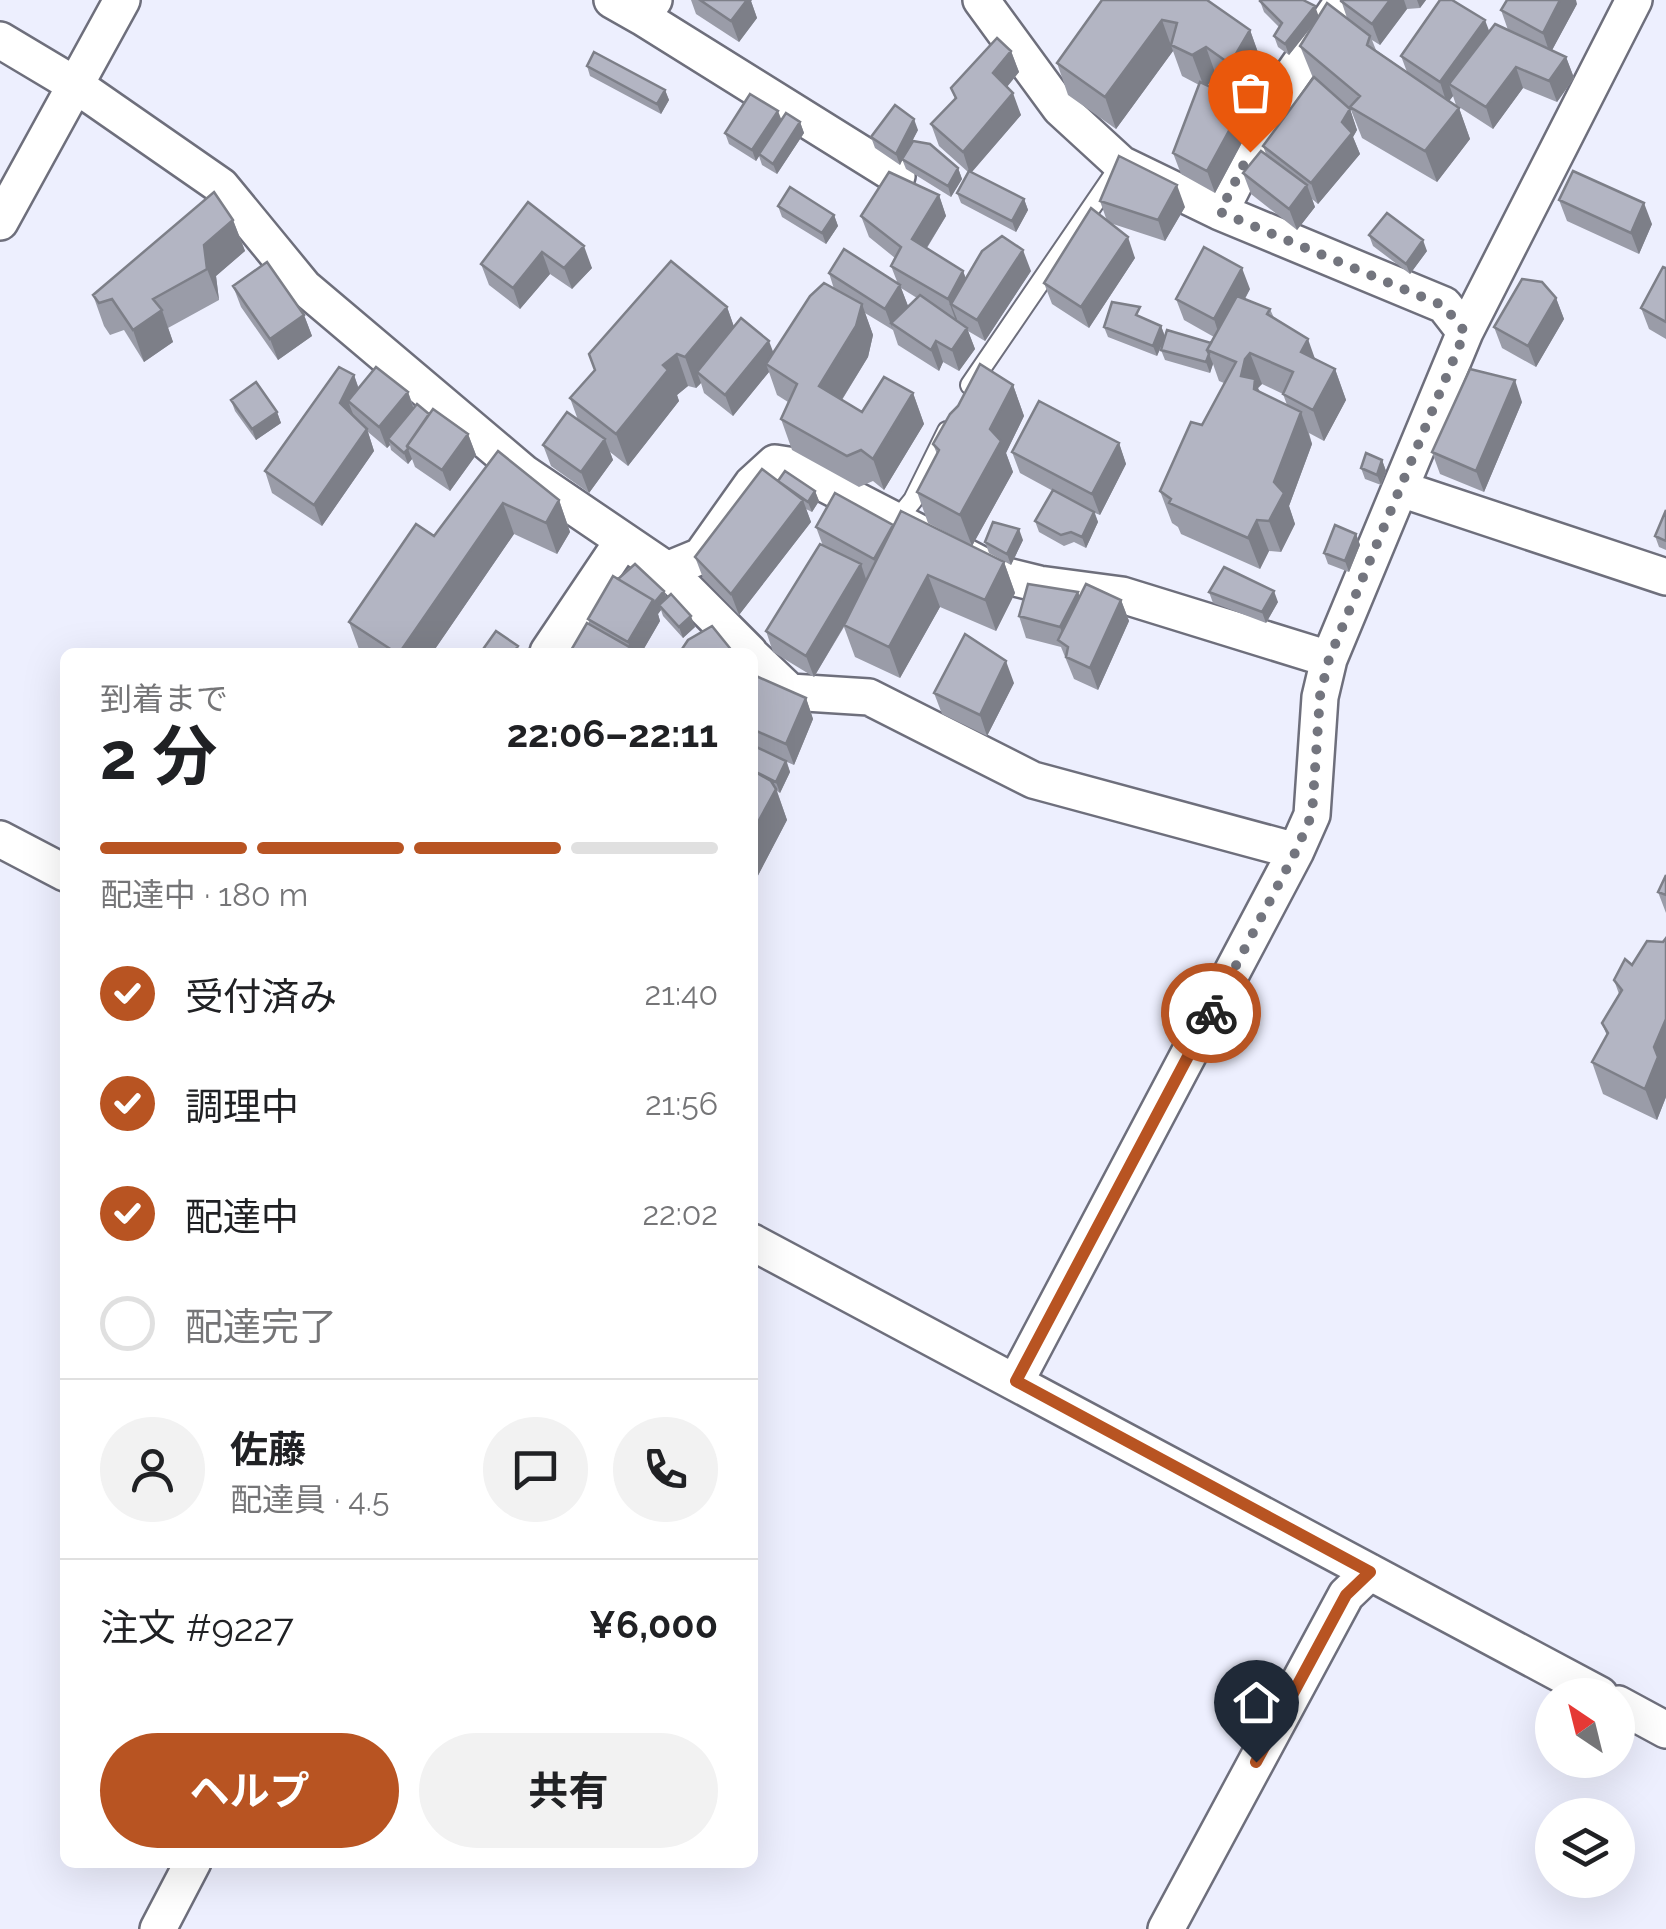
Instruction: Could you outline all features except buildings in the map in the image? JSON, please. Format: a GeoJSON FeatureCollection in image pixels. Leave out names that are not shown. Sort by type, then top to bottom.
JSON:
{"type":"FeatureCollection","features":[{"type":"Feature","properties":{"kind":"street"},"geometry":{"type":"LineString","coordinates":[[0,222],[122,0]]}},
{"type":"Feature","properties":{"kind":"street"},"geometry":{"type":"LineString","coordinates":[[980,0],[1060,108],[1122,164],[1220,212],[1444,306],[1465,332]]}},
{"type":"Feature","properties":{"kind":"street"},"geometry":{"type":"LineString","coordinates":[[1220,212],[1281,91],[1344,0]]}},
{"type":"Feature","properties":{"kind":"street"},"geometry":{"type":"LineString","coordinates":[[1016,1381],[1296,851],[1312,814],[1320,696],[1329,659],[1465,332],[1634,0]]}},
{"type":"Feature","properties":{"kind":"street"},"geometry":{"type":"LineString","coordinates":[[636,6],[897,176]]}},
{"type":"Feature","properties":{"kind":"street"},"geometry":{"type":"LineString","coordinates":[[0,40],[77,86],[221,186],[304,287],[524,472],[667,570],[738,648]]}},
{"type":"Feature","properties":{"kind":"street"},"geometry":{"type":"LineString","coordinates":[[667,570],[701,556],[752,484],[775,463],[788,465],[999,574],[1039,584],[1122,595],[1329,659]]}},
{"type":"Feature","properties":{"kind":"street"},"geometry":{"type":"LineString","coordinates":[[1401,489],[1666,577]]}},
{"type":"Feature","properties":{"kind":"street"},"geometry":{"type":"LineString","coordinates":[[551,648],[622,542]]}},
{"type":"Feature","properties":{"kind":"street"},"geometry":{"type":"LineString","coordinates":[[758,669],[790,692],[869,697],[1033,780],[1296,851]]}},
{"type":"Feature","properties":{"kind":"street"},"geometry":{"type":"LineString","coordinates":[[0,839],[60,870]]}},
{"type":"Feature","properties":{"kind":"street"},"geometry":{"type":"LineString","coordinates":[[758,1245],[1568,1678]]}},
{"type":"Feature","properties":{"kind":"street"},"geometry":{"type":"LineString","coordinates":[[1166,1929],[1346,1595],[1370,1572]]}},
{"type":"Feature","properties":{"kind":"street"},"geometry":{"type":"LineString","coordinates":[[1635,1713],[1666,1730]]}},
{"type":"Feature","properties":{"kind":"street"},"geometry":{"type":"LineString","coordinates":[[158,1929],[190,1868]]}},
{"type":"Feature","properties":{"kind":"lane"},"geometry":{"type":"LineString","coordinates":[[896,521],[912,500],[958,409],[1122,164]]}},
{"type":"Feature","properties":{"kind":"way so far"},"geometry":{"type":"LineString","coordinates":[[1211,1013],[1312,814],[1320,696],[1329,659],[1465,332],[1444,306],[1220,212],[1250,152]]}},
{"type":"Feature","properties":{"kind":"route"},"geometry":{"type":"LineString","coordinates":[[1211,1013],[1016,1381],[1370,1572],[1346,1595],[1256,1762]]}}]}
